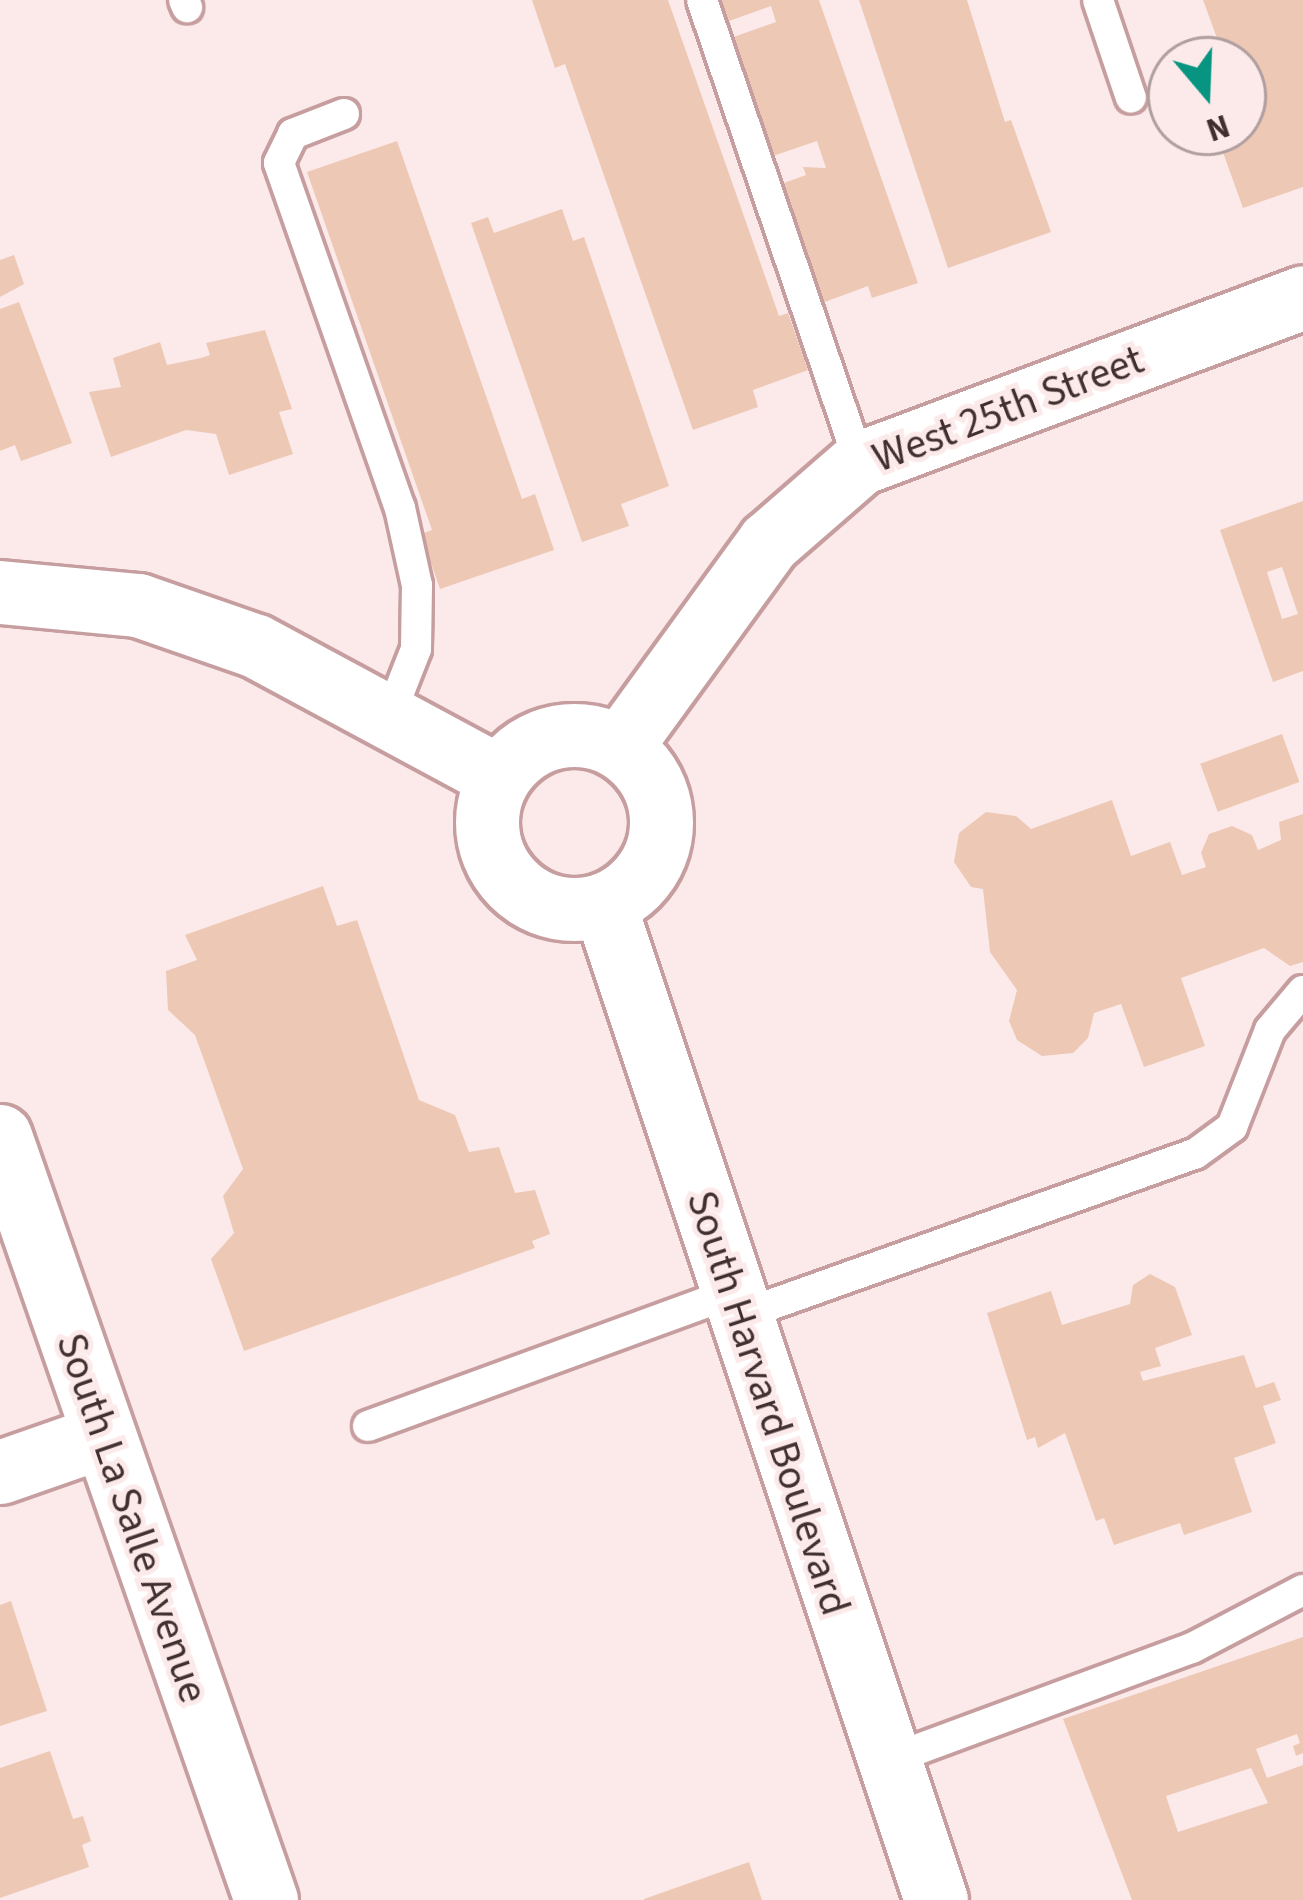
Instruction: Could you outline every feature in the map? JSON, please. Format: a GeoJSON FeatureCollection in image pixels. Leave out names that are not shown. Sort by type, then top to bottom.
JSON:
{"type":"FeatureCollection","features":[{"type":"Feature","properties":{"kind":"street","name":"West 25th Street"},"geometry":{"type":"LineString","coordinates":[[620,747],[769,542],[860,463],[1303,297]]}},
{"type":"Feature","properties":{"kind":"street"},"geometry":{"type":"LineString","coordinates":[[0,592],[137,605],[256,646],[499,777]]}},
{"type":"Feature","properties":{"kind":"street"},"geometry":{"type":"LineString","coordinates":[[595,736],[620,747],[656,789],[661,831],[647,871],[604,904],[551,906],[506,878],[487,828],[499,777],[540,741],[595,736]]}},
{"type":"Feature","properties":{"kind":"street","name":"South Harvard Boulevard"},"geometry":{"type":"LineString","coordinates":[[604,904],[886,1761],[937,1900]]}},
{"type":"Feature","properties":{"kind":"street","name":"South La Salle Avenue"},"geometry":{"type":"LineString","coordinates":[[0,1136],[266,1900]]}},
{"type":"Feature","properties":{"kind":"street"},"geometry":{"type":"LineString","coordinates":[[0,1472],[104,1436]]}},
{"type":"Feature","properties":{"kind":"lane"},"geometry":{"type":"LineString","coordinates":[[702,0],[860,463]]}},
{"type":"Feature","properties":{"kind":"lane"},"geometry":{"type":"LineString","coordinates":[[1098,0],[1131,98]]}},
{"type":"Feature","properties":{"kind":"lane"},"geometry":{"type":"LineString","coordinates":[[344,114],[293,134],[279,163],[400,508],[417,585],[416,649],[388,720]]}},
{"type":"Feature","properties":{"kind":"lane"},"geometry":{"type":"LineString","coordinates":[[368,1426],[1195,1154],[1232,1127],[1270,1030],[1303,991]]}},
{"type":"Feature","properties":{"kind":"lane"},"geometry":{"type":"LineString","coordinates":[[886,1761],[1192,1648],[1303,1590]]}},
{"type":"Feature","properties":{"kind":"building"},"geometry":{"type":"Polygon","coordinates":[[[532,0],[668,0],[779,316],[788,313],[808,370],[753,390],[758,407],[693,430],[565,64],[555,68],[532,0]]]}},
{"type":"Feature","properties":{"kind":"building"},"geometry":{"type":"Polygon","coordinates":[[[709,0],[819,0],[918,283],[872,298],[868,286],[814,306],[773,187],[806,175],[803,167],[826,168],[817,141],[764,159],[722,41],[776,22],[771,6],[718,25],[709,0]]]}},
{"type":"Feature","properties":{"kind":"building"},"geometry":{"type":"Polygon","coordinates":[[[859,0],[967,0],[1005,122],[1011,120],[1051,232],[948,268],[859,0]]]}},
{"type":"Feature","properties":{"kind":"building"},"geometry":{"type":"Polygon","coordinates":[[[1203,0],[1303,0],[1303,187],[1243,208],[1224,156],[1267,156],[1267,36],[1216,36],[1203,0]]]}},
{"type":"Feature","properties":{"kind":"building"},"geometry":{"type":"Polygon","coordinates":[[[397,141],[522,499],[535,494],[554,550],[440,589],[421,534],[432,530],[307,172],[397,141]]]}},
{"type":"Feature","properties":{"kind":"building"},"geometry":{"type":"Polygon","coordinates":[[[562,209],[573,241],[584,237],[669,486],[621,504],[629,526],[582,542],[471,223],[488,217],[494,233],[562,209]]]}},
{"type":"Feature","properties":{"kind":"building"},"geometry":{"type":"Polygon","coordinates":[[[14,255],[24,284],[0,297],[0,260],[14,255]]]}},
{"type":"Feature","properties":{"kind":"building"},"geometry":{"type":"Polygon","coordinates":[[[19,302],[72,443],[21,461],[15,445],[0,451],[0,309],[19,302]]]}},
{"type":"Feature","properties":{"kind":"building"},"geometry":{"type":"Polygon","coordinates":[[[265,330],[292,409],[279,412],[293,454],[229,475],[216,434],[186,430],[111,457],[89,392],[121,387],[113,358],[160,342],[167,365],[210,355],[206,343],[265,330]]]}},
{"type":"Feature","properties":{"kind":"building"},"geometry":{"type":"Polygon","coordinates":[[[1303,501],[1303,671],[1273,682],[1220,530],[1303,501]],[[1282,567],[1267,572],[1282,619],[1298,614],[1282,567]]]}},
{"type":"Feature","properties":{"kind":"building"},"geometry":{"type":"Polygon","coordinates":[[[1282,734],[1299,782],[1218,812],[1200,764],[1282,734]]]}},
{"type":"Feature","properties":{"kind":"building"},"geometry":{"type":"Polygon","coordinates":[[[1112,800],[1131,856],[1170,842],[1182,875],[1206,867],[1201,853],[1209,834],[1232,826],[1252,835],[1258,850],[1281,840],[1279,822],[1303,814],[1303,962],[1290,966],[1264,948],[1181,978],[1205,1046],[1144,1067],[1121,1004],[1094,1013],[1088,1038],[1073,1053],[1042,1056],[1017,1040],[1009,1021],[1017,990],[990,952],[983,889],[971,887],[954,862],[959,833],[986,812],[1016,816],[1031,829],[1112,800]]]}},
{"type":"Feature","properties":{"kind":"building"},"geometry":{"type":"Polygon","coordinates":[[[323,886],[337,926],[357,920],[419,1100],[455,1115],[469,1152],[499,1147],[515,1193],[535,1190],[550,1234],[532,1241],[535,1248],[244,1351],[211,1259],[234,1233],[223,1196],[243,1169],[195,1035],[168,1010],[166,971],[197,960],[185,935],[323,886]]]}},
{"type":"Feature","properties":{"kind":"building"},"geometry":{"type":"Polygon","coordinates":[[[1150,1274],[1175,1287],[1192,1335],[1155,1348],[1161,1366],[1140,1372],[1143,1381],[1244,1355],[1256,1388],[1274,1382],[1281,1400],[1263,1406],[1276,1443],[1234,1458],[1252,1512],[1184,1535],[1180,1523],[1114,1545],[1104,1518],[1096,1521],[1065,1433],[1038,1448],[1035,1437],[1027,1440],[987,1313],[1051,1291],[1062,1325],[1130,1304],[1133,1285],[1150,1274]]]}},
{"type":"Feature","properties":{"kind":"building"},"geometry":{"type":"Polygon","coordinates":[[[11,1601],[47,1711],[0,1726],[0,1605],[11,1601]]]}},
{"type":"Feature","properties":{"kind":"building"},"geometry":{"type":"Polygon","coordinates":[[[1303,1637],[1303,1753],[1296,1756],[1297,1734],[1256,1749],[1267,1778],[1303,1765],[1303,1900],[1132,1900],[1063,1719],[1303,1637]],[[1251,1768],[1166,1796],[1178,1832],[1268,1803],[1251,1768]]]}},
{"type":"Feature","properties":{"kind":"building"},"geometry":{"type":"Polygon","coordinates":[[[50,1751],[73,1819],[83,1816],[91,1841],[82,1845],[89,1867],[0,1898],[0,1768],[50,1751]]]}},
{"type":"Feature","properties":{"kind":"building"},"geometry":{"type":"Polygon","coordinates":[[[749,1862],[762,1900],[644,1900],[644,1899],[749,1862]]]}}]}
